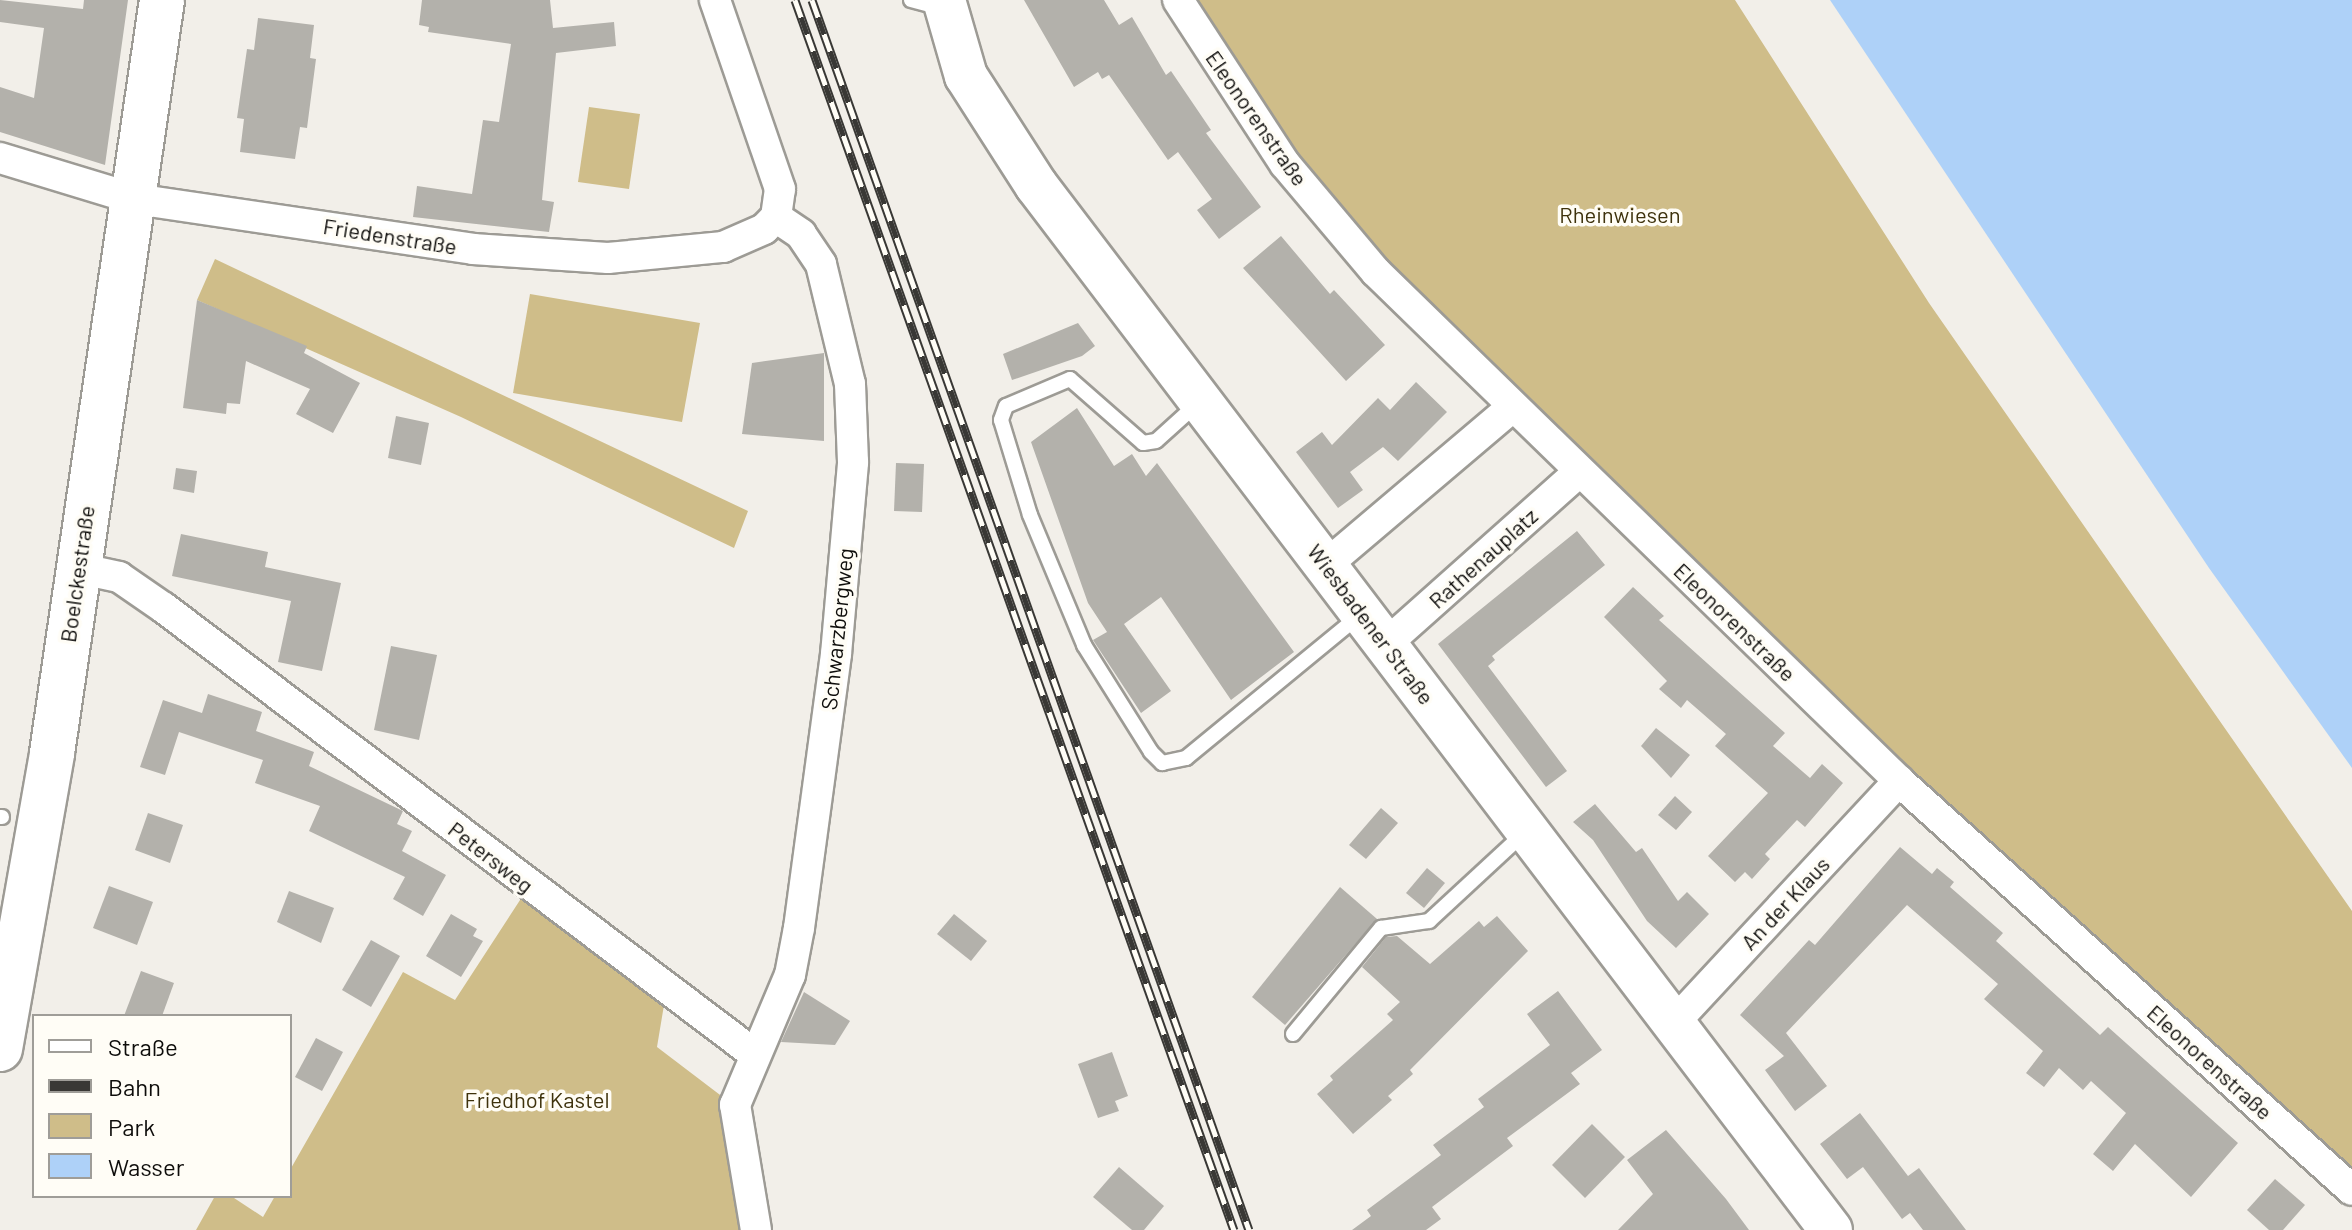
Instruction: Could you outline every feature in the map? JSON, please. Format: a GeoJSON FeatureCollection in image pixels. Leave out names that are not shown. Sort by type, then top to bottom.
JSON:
{"type":"FeatureCollection","features":[{"type":"Feature","properties":{"kind":"main road","name":"Boelckestraße"},"geometry":{"type":"LineString","coordinates":[[0,1049],[29,900],[162,0]]}},
{"type":"Feature","properties":{"kind":"main road","name":"Wiesbadener Straße"},"geometry":{"type":"LineString","coordinates":[[933,3],[984,107],[1671,1026],[1831,1230]]}},
{"type":"Feature","properties":{"kind":"street"},"geometry":{"type":"LineString","coordinates":[[715,0],[777,173],[776,217]]}},
{"type":"Feature","properties":{"kind":"street","name":"Eleonorenstraße"},"geometry":{"type":"LineString","coordinates":[[1178,0],[1285,164],[1376,272],[1511,408],[1899,781],[2352,1190]]}},
{"type":"Feature","properties":{"kind":"street","name":"Friedenstraße"},"geometry":{"type":"LineString","coordinates":[[0,158],[135,199],[550,257],[651,257],[723,247],[748,239],[776,217]]}},
{"type":"Feature","properties":{"kind":"street","name":"Schwarzbergweg"},"geometry":{"type":"LineString","coordinates":[[753,1053],[790,975],[799,928],[836,654],[853,462],[849,375],[821,264],[801,234],[776,217]]}},
{"type":"Feature","properties":{"kind":"street"},"geometry":{"type":"LineString","coordinates":[[1326,565],[1511,408]]}},
{"type":"Feature","properties":{"kind":"street","name":"Rathenauplatz"},"geometry":{"type":"LineString","coordinates":[[1375,628],[1579,472]]}},
{"type":"Feature","properties":{"kind":"street","name":"Petersweg"},"geometry":{"type":"LineString","coordinates":[[77,568],[119,577],[164,608],[753,1053]]}},
{"type":"Feature","properties":{"kind":"street","name":"An der Klaus"},"geometry":{"type":"LineString","coordinates":[[1671,1026],[1899,781]]}},
{"type":"Feature","properties":{"kind":"street"},"geometry":{"type":"LineString","coordinates":[[753,1053],[735,1105],[756,1230]]}},
{"type":"Feature","properties":{"kind":"lane"},"geometry":{"type":"LineString","coordinates":[[1201,401],[1156,441],[1143,443],[1070,379],[1006,406],[1001,420],[1030,515],[1084,645],[1151,752],[1162,763],[1186,758],[1375,628]]}},
{"type":"Feature","properties":{"kind":"lane"},"geometry":{"type":"LineString","coordinates":[[1293,1034],[1381,928],[1429,921],[1527,831]]}},
{"type":"Feature","properties":{"kind":"green space","name":"Rheinwiesen"},"geometry":{"type":"Polygon","coordinates":[[[1178,0],[1735,0],[1929,303],[2352,911],[2352,1190],[1376,272],[1178,0]]]}},
{"type":"Feature","properties":{"kind":"green space"},"geometry":{"type":"Polygon","coordinates":[[[589,107],[640,114],[629,189],[578,182],[589,107]]]}},
{"type":"Feature","properties":{"kind":"green space"},"geometry":{"type":"Polygon","coordinates":[[[215,259],[748,511],[734,548],[461,417],[197,300],[215,259]]]}},
{"type":"Feature","properties":{"kind":"green space"},"geometry":{"type":"Polygon","coordinates":[[[530,294],[700,323],[682,422],[513,393],[530,294]]]}},
{"type":"Feature","properties":{"kind":"green space","name":"Friedhof Kastel"},"geometry":{"type":"Polygon","coordinates":[[[522,897],[664,1005],[657,1047],[728,1101],[745,1230],[196,1230],[214,1198],[234,1198],[263,1217],[274,1198],[292,1198],[292,1166],[403,972],[455,1000],[522,897]]]}},
{"type":"Feature","properties":{"kind":"water"},"geometry":{"type":"Polygon","coordinates":[[[1830,0],[2352,0],[2352,768],[2209,568],[1830,0]]]}},
{"type":"Feature","properties":{"kind":"building"},"geometry":{"type":"Polygon","coordinates":[[[0,0],[83,9],[84,0],[128,0],[105,165],[0,132],[0,87],[34,98],[44,28],[0,22],[0,0]]]}},
{"type":"Feature","properties":{"kind":"building"},"geometry":{"type":"Polygon","coordinates":[[[422,0],[550,0],[553,28],[614,22],[616,46],[556,53],[542,200],[554,202],[549,232],[413,217],[417,186],[472,194],[483,120],[499,122],[511,44],[428,32],[429,27],[419,25],[422,0]]]}},
{"type":"Feature","properties":{"kind":"building"},"geometry":{"type":"Polygon","coordinates":[[[1024,0],[1104,0],[1119,25],[1132,17],[1166,75],[1171,71],[1211,130],[1206,133],[1261,207],[1219,239],[1197,210],[1212,199],[1178,152],[1168,160],[1109,75],[1102,79],[1098,72],[1074,87],[1024,0]]]}},
{"type":"Feature","properties":{"kind":"building"},"geometry":{"type":"Polygon","coordinates":[[[258,18],[314,25],[310,58],[316,59],[307,128],[300,127],[295,159],[240,152],[244,119],[237,118],[247,49],[254,50],[258,18]]]}},
{"type":"Feature","properties":{"kind":"building"},"geometry":{"type":"Polygon","coordinates":[[[1281,236],[1330,294],[1334,290],[1385,345],[1346,381],[1243,268],[1281,236]]]}},
{"type":"Feature","properties":{"kind":"building"},"geometry":{"type":"Polygon","coordinates":[[[197,300],[307,346],[304,353],[360,383],[333,433],[296,414],[310,389],[246,361],[240,404],[227,403],[226,414],[183,408],[197,300]]]}},
{"type":"Feature","properties":{"kind":"building"},"geometry":{"type":"Polygon","coordinates":[[[1078,323],[1095,346],[1082,356],[1012,380],[1003,354],[1078,323]]]}},
{"type":"Feature","properties":{"kind":"building"},"geometry":{"type":"Polygon","coordinates":[[[824,353],[824,441],[742,434],[752,363],[824,353]]]}},
{"type":"Feature","properties":{"kind":"building"},"geometry":{"type":"Polygon","coordinates":[[[1416,382],[1447,412],[1398,461],[1383,447],[1350,472],[1363,490],[1338,508],[1296,452],[1322,432],[1332,445],[1378,398],[1390,410],[1416,382]]]}},
{"type":"Feature","properties":{"kind":"building"},"geometry":{"type":"Polygon","coordinates":[[[1077,408],[1114,466],[1132,454],[1146,476],[1157,463],[1294,652],[1231,700],[1161,597],[1124,624],[1171,691],[1141,713],[1093,640],[1107,632],[1088,603],[1031,442],[1077,408]]]}},
{"type":"Feature","properties":{"kind":"building"},"geometry":{"type":"Polygon","coordinates":[[[396,416],[429,423],[421,465],[388,458],[396,416]]]}},
{"type":"Feature","properties":{"kind":"building"},"geometry":{"type":"Polygon","coordinates":[[[896,463],[924,464],[922,512],[894,511],[896,463]]]}},
{"type":"Feature","properties":{"kind":"building"},"geometry":{"type":"Polygon","coordinates":[[[176,468],[197,471],[194,493],[173,489],[176,468]]]}},
{"type":"Feature","properties":{"kind":"building"},"geometry":{"type":"Polygon","coordinates":[[[1577,531],[1605,565],[1492,656],[1495,660],[1488,666],[1567,771],[1546,787],[1438,644],[1577,531]]]}},
{"type":"Feature","properties":{"kind":"building"},"geometry":{"type":"Polygon","coordinates":[[[181,534],[268,552],[265,567],[341,583],[322,671],[278,662],[291,601],[172,576],[181,534]]]}},
{"type":"Feature","properties":{"kind":"building"},"geometry":{"type":"Polygon","coordinates":[[[1633,587],[1664,616],[1659,620],[1785,733],[1773,746],[1810,778],[1822,764],[1843,783],[1805,827],[1797,820],[1765,854],[1770,859],[1752,879],[1745,872],[1735,882],[1708,856],[1768,793],[1715,746],[1726,734],[1687,700],[1681,708],[1659,689],[1667,681],[1604,617],[1633,587]]]}},
{"type":"Feature","properties":{"kind":"building"},"geometry":{"type":"Polygon","coordinates":[[[391,646],[437,655],[419,740],[374,730],[391,646]]]}},
{"type":"Feature","properties":{"kind":"building"},"geometry":{"type":"Polygon","coordinates":[[[208,694],[262,712],[256,731],[314,752],[309,766],[403,811],[397,824],[412,831],[402,851],[446,875],[423,916],[393,899],[405,877],[309,831],[320,806],[255,783],[263,760],[179,732],[165,775],[140,767],[163,700],[202,713],[208,694]]]}},
{"type":"Feature","properties":{"kind":"building"},"geometry":{"type":"Polygon","coordinates":[[[1656,728],[1690,755],[1671,778],[1641,746],[1656,728]]]}},
{"type":"Feature","properties":{"kind":"building"},"geometry":{"type":"Polygon","coordinates":[[[1675,796],[1692,812],[1676,830],[1658,815],[1675,796]]]}},
{"type":"Feature","properties":{"kind":"building"},"geometry":{"type":"Polygon","coordinates":[[[1595,804],[1636,852],[1642,848],[1678,901],[1687,892],[1709,914],[1676,948],[1647,921],[1593,840],[1573,822],[1595,804]]]}},
{"type":"Feature","properties":{"kind":"building"},"geometry":{"type":"Polygon","coordinates":[[[1381,808],[1398,823],[1366,859],[1349,845],[1381,808]]]}},
{"type":"Feature","properties":{"kind":"building"},"geometry":{"type":"Polygon","coordinates":[[[148,813],[183,825],[170,863],[135,850],[148,813]]]}},
{"type":"Feature","properties":{"kind":"building"},"geometry":{"type":"Polygon","coordinates":[[[1900,847],[1932,874],[1937,868],[1954,882],[1950,887],[2003,933],[1996,941],[2100,1035],[2108,1027],[2238,1143],[2191,1197],[2135,1144],[2113,1171],[2093,1154],[2126,1113],[2091,1081],[2083,1090],[2059,1068],[2044,1087],[2026,1073],[2043,1051],[1984,999],[1998,984],[1907,905],[1786,1033],[1827,1086],[1795,1111],[1765,1070],[1784,1056],[1740,1015],[1809,940],[1815,945],[1900,847]]]}},
{"type":"Feature","properties":{"kind":"building"},"geometry":{"type":"Polygon","coordinates":[[[1427,868],[1445,883],[1424,908],[1406,893],[1427,868]]]}},
{"type":"Feature","properties":{"kind":"building"},"geometry":{"type":"Polygon","coordinates":[[[109,886],[153,902],[137,945],[93,928],[109,886]]]}},
{"type":"Feature","properties":{"kind":"building"},"geometry":{"type":"Polygon","coordinates":[[[1340,887],[1377,919],[1285,1025],[1252,997],[1340,887]]]}},
{"type":"Feature","properties":{"kind":"building"},"geometry":{"type":"Polygon","coordinates":[[[289,891],[334,908],[321,943],[277,922],[289,891]]]}},
{"type":"Feature","properties":{"kind":"building"},"geometry":{"type":"Polygon","coordinates":[[[451,914],[477,929],[473,936],[483,941],[461,977],[426,956],[451,914]]]}},
{"type":"Feature","properties":{"kind":"building"},"geometry":{"type":"Polygon","coordinates":[[[954,914],[987,941],[971,961],[937,934],[954,914]]]}},
{"type":"Feature","properties":{"kind":"building"},"geometry":{"type":"Polygon","coordinates":[[[1497,916],[1528,951],[1410,1070],[1413,1074],[1388,1096],[1392,1100],[1353,1134],[1317,1094],[1333,1080],[1330,1076],[1393,1020],[1387,1014],[1400,1002],[1362,967],[1386,937],[1397,936],[1430,964],[1479,921],[1484,927],[1497,916]]]}},
{"type":"Feature","properties":{"kind":"building"},"geometry":{"type":"Polygon","coordinates":[[[371,940],[400,956],[371,1007],[342,990],[371,940]]]}},
{"type":"Feature","properties":{"kind":"building"},"geometry":{"type":"Polygon","coordinates":[[[141,971],[174,983],[163,1014],[125,1014],[141,971]]]}},
{"type":"Feature","properties":{"kind":"building"},"geometry":{"type":"Polygon","coordinates":[[[1558,991],[1602,1050],[1571,1073],[1580,1084],[1507,1138],[1513,1146],[1432,1207],[1441,1219],[1426,1230],[1352,1230],[1371,1216],[1367,1210],[1441,1155],[1433,1145],[1484,1107],[1478,1099],[1550,1045],[1527,1014],[1558,991]]]}},
{"type":"Feature","properties":{"kind":"building"},"geometry":{"type":"Polygon","coordinates":[[[804,992],[850,1021],[835,1045],[781,1042],[804,992]]]}},
{"type":"Feature","properties":{"kind":"building"},"geometry":{"type":"Polygon","coordinates":[[[316,1038],[343,1052],[322,1091],[295,1077],[316,1038]]]}},
{"type":"Feature","properties":{"kind":"building"},"geometry":{"type":"Polygon","coordinates":[[[1112,1052],[1128,1096],[1115,1101],[1119,1111],[1098,1118],[1078,1064],[1112,1052]]]}},
{"type":"Feature","properties":{"kind":"building"},"geometry":{"type":"Polygon","coordinates":[[[1860,1113],[1908,1176],[1919,1168],[1966,1230],[1923,1230],[1910,1213],[1902,1219],[1863,1167],[1847,1179],[1820,1144],[1860,1113]]]}},
{"type":"Feature","properties":{"kind":"building"},"geometry":{"type":"Polygon","coordinates":[[[1592,1124],[1625,1157],[1585,1198],[1552,1165],[1592,1124]]]}},
{"type":"Feature","properties":{"kind":"building"},"geometry":{"type":"Polygon","coordinates":[[[1666,1130],[1749,1230],[1618,1230],[1653,1194],[1627,1160],[1666,1130]]]}},
{"type":"Feature","properties":{"kind":"building"},"geometry":{"type":"Polygon","coordinates":[[[1119,1167],[1164,1206],[1144,1230],[1132,1230],[1093,1197],[1119,1167]]]}},
{"type":"Feature","properties":{"kind":"building"},"geometry":{"type":"Polygon","coordinates":[[[2275,1179],[2305,1205],[2283,1230],[2269,1230],[2247,1210],[2275,1179]]]}},
{"type":"Feature","properties":{"kind":"railway"},"geometry":{"type":"LineString","coordinates":[[795,0],[1234,1230]]}},
{"type":"Feature","properties":{"kind":"railway"},"geometry":{"type":"LineString","coordinates":[[812,0],[1249,1230]]}}]}
